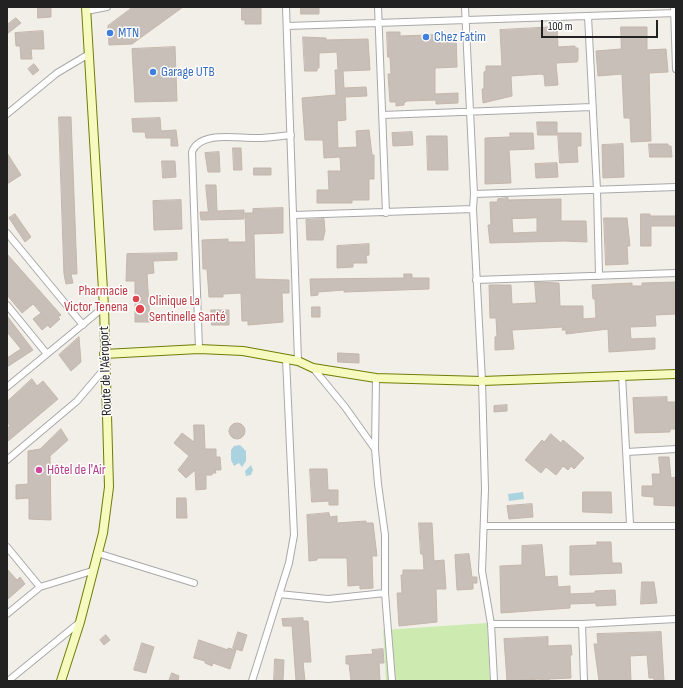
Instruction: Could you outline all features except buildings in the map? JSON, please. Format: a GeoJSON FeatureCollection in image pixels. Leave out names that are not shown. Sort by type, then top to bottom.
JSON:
{"type":"FeatureCollection","features":[{"type":"Feature","properties":{"kind":"main road","name":"Route de l'Aéroport"},"geometry":{"type":"LineString","coordinates":[[60,681],[80,622],[103,533],[109,487],[104,354],[104,307],[86,9]]}},
{"type":"Feature","properties":{"kind":"main road"},"geometry":{"type":"LineString","coordinates":[[104,354],[199,349],[243,351],[298,361],[313,368],[376,378],[482,381],[676,374]]}},
{"type":"Feature","properties":{"kind":"street"},"geometry":{"type":"LineString","coordinates":[[86,9],[107,7]]}},
{"type":"Feature","properties":{"kind":"street"},"geometry":{"type":"LineString","coordinates":[[286,7],[298,361]]}},
{"type":"Feature","properties":{"kind":"street"},"geometry":{"type":"LineString","coordinates":[[378,7],[386,213]]}},
{"type":"Feature","properties":{"kind":"street"},"geometry":{"type":"LineString","coordinates":[[465,7],[474,194],[473,209],[476,280],[482,381],[485,526],[482,571],[491,624],[494,681]]}},
{"type":"Feature","properties":{"kind":"street"},"geometry":{"type":"LineString","coordinates":[[287,26],[588,16],[674,11],[676,69]]}},
{"type":"Feature","properties":{"kind":"street"},"geometry":{"type":"LineString","coordinates":[[588,16],[597,190],[599,276]]}},
{"type":"Feature","properties":{"kind":"street"},"geometry":{"type":"LineString","coordinates":[[7,114],[57,73],[89,54]]}},
{"type":"Feature","properties":{"kind":"street"},"geometry":{"type":"LineString","coordinates":[[382,115],[592,107]]}},
{"type":"Feature","properties":{"kind":"street"},"geometry":{"type":"LineString","coordinates":[[199,349],[193,149],[200,142],[208,139],[239,136],[255,138],[291,136]]}},
{"type":"Feature","properties":{"kind":"street"},"geometry":{"type":"LineString","coordinates":[[474,194],[676,187]]}},
{"type":"Feature","properties":{"kind":"street"},"geometry":{"type":"LineString","coordinates":[[294,215],[473,209]]}},
{"type":"Feature","properties":{"kind":"street"},"geometry":{"type":"LineString","coordinates":[[7,233],[83,325]]}},
{"type":"Feature","properties":{"kind":"street"},"geometry":{"type":"LineString","coordinates":[[476,280],[676,273]]}},
{"type":"Feature","properties":{"kind":"street"},"geometry":{"type":"LineString","coordinates":[[7,305],[47,354]]}},
{"type":"Feature","properties":{"kind":"street"},"geometry":{"type":"LineString","coordinates":[[7,387],[104,307]]}},
{"type":"Feature","properties":{"kind":"street"},"geometry":{"type":"LineString","coordinates":[[252,681],[289,563],[294,535],[286,359]]}},
{"type":"Feature","properties":{"kind":"street"},"geometry":{"type":"LineString","coordinates":[[7,460],[77,401],[105,368]]}},
{"type":"Feature","properties":{"kind":"street"},"geometry":{"type":"LineString","coordinates":[[313,368],[345,407],[375,449]]}},
{"type":"Feature","properties":{"kind":"street"},"geometry":{"type":"LineString","coordinates":[[622,375],[630,524]]}},
{"type":"Feature","properties":{"kind":"street"},"geometry":{"type":"LineString","coordinates":[[376,378],[375,449],[385,535],[385,593],[392,681]]}},
{"type":"Feature","properties":{"kind":"street"},"geometry":{"type":"LineString","coordinates":[[627,452],[676,449]]}},
{"type":"Feature","properties":{"kind":"street"},"geometry":{"type":"LineString","coordinates":[[485,526],[630,524],[676,526]]}},
{"type":"Feature","properties":{"kind":"street"},"geometry":{"type":"LineString","coordinates":[[7,547],[40,587]]}},
{"type":"Feature","properties":{"kind":"street"},"geometry":{"type":"LineString","coordinates":[[97,553],[194,583]]}},
{"type":"Feature","properties":{"kind":"street"},"geometry":{"type":"LineString","coordinates":[[7,614],[40,587],[92,571]]}},
{"type":"Feature","properties":{"kind":"street"},"geometry":{"type":"LineString","coordinates":[[279,594],[328,599],[385,593]]}},
{"type":"Feature","properties":{"kind":"street"},"geometry":{"type":"LineString","coordinates":[[491,624],[582,624],[676,620]]}},
{"type":"Feature","properties":{"kind":"street"},"geometry":{"type":"LineString","coordinates":[[8,681],[80,622]]}},
{"type":"Feature","properties":{"kind":"street"},"geometry":{"type":"LineString","coordinates":[[582,624],[584,681]]}},
{"type":"Feature","properties":{"kind":"green space"},"geometry":{"type":"Polygon","coordinates":[[[487,623],[490,681],[386,681],[383,630],[487,623]]]}},
{"type":"Feature","properties":{"kind":"water"},"geometry":{"type":"Polygon","coordinates":[[[240,445],[246,451],[246,461],[242,467],[239,463],[234,466],[231,460],[231,450],[234,446],[240,445]]]}},
{"type":"Feature","properties":{"kind":"water"},"geometry":{"type":"Polygon","coordinates":[[[251,465],[253,470],[251,475],[246,476],[245,471],[251,465]]]}},
{"type":"Feature","properties":{"kind":"water"},"geometry":{"type":"Polygon","coordinates":[[[523,492],[524,499],[509,501],[508,494],[523,492]]]}},
{"type":"Feature","properties":{"kind":"place","name":"MTN"},"geometry":{"type":"Point","coordinates":[110,33]}},
{"type":"Feature","properties":{"kind":"place","name":"Chez Fatim"},"geometry":{"type":"Point","coordinates":[426,37]}},
{"type":"Feature","properties":{"kind":"place","name":"Garage UTB"},"geometry":{"type":"Point","coordinates":[153,72]}},
{"type":"Feature","properties":{"kind":"place","name":"Pharmacie Victor Tenena"},"geometry":{"type":"Point","coordinates":[136,299]}},
{"type":"Feature","properties":{"kind":"place","name":"Clinique La Sentinelle Santé"},"geometry":{"type":"Point","coordinates":[140,309]}},
{"type":"Feature","properties":{"kind":"place","name":"Hôtel de l'Air"},"geometry":{"type":"Point","coordinates":[39,470]}}]}
